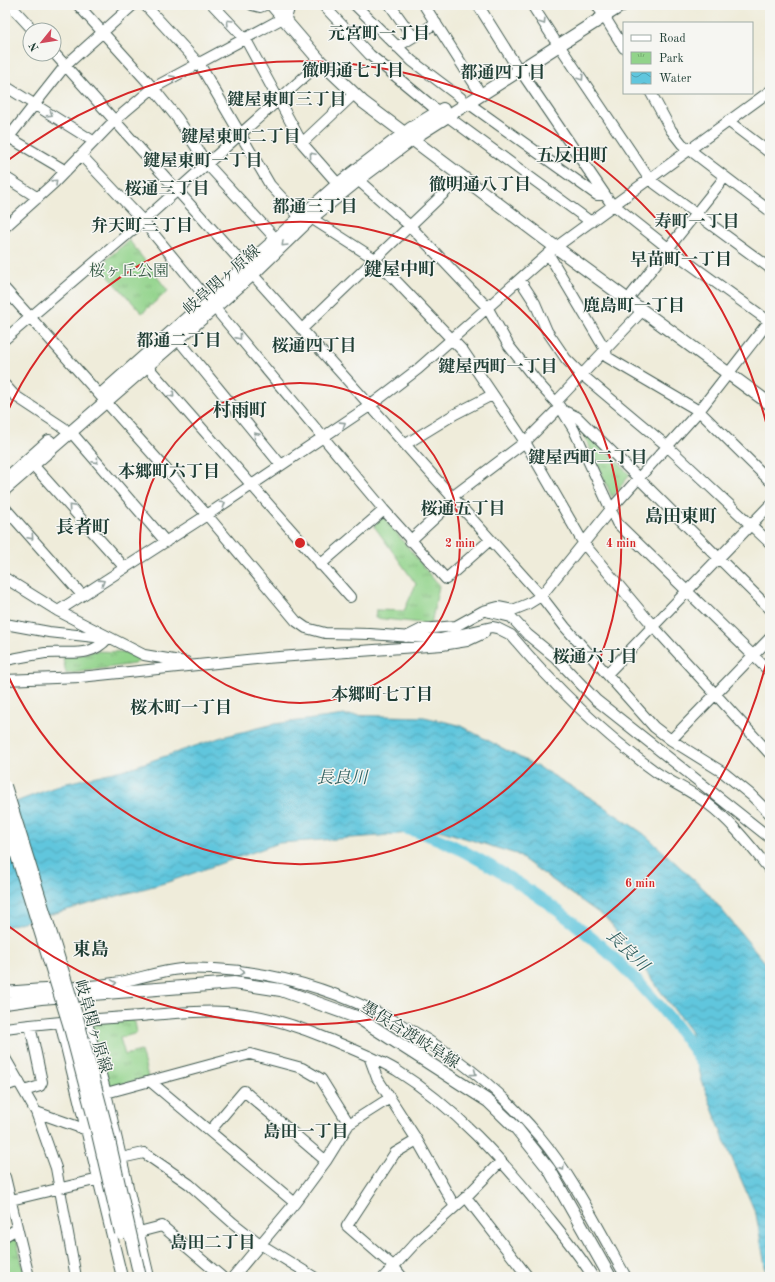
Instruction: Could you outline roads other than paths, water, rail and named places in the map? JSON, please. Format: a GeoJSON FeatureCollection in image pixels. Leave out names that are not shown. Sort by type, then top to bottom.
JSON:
{"type":"FeatureCollection","features":[{"type":"Feature","properties":{"kind":"main road"},"geometry":{"type":"LineString","coordinates":[[272,5],[287,13],[321,62],[354,94],[411,134],[556,248],[632,294],[732,370],[770,404]]}},
{"type":"Feature","properties":{"kind":"main road"},"geometry":{"type":"LineString","coordinates":[[278,5],[287,13],[325,58],[348,81],[462,176],[642,311],[770,395]]}},
{"type":"Feature","properties":{"kind":"main road"},"geometry":{"type":"LineString","coordinates":[[411,134],[518,67],[602,9],[622,5]]}},
{"type":"Feature","properties":{"kind":"main road"},"geometry":{"type":"LineString","coordinates":[[465,100],[477,88],[518,67]]}},
{"type":"Feature","properties":{"kind":"main road","name":"岐阜関ヶ原線"},"geometry":{"type":"LineString","coordinates":[[248,270],[275,238],[306,218],[358,180],[411,134]]}},
{"type":"Feature","properties":{"kind":"main road","name":"岐阜関ヶ原線"},"geometry":{"type":"LineString","coordinates":[[7,480],[33,465],[67,430],[306,218],[338,184],[411,134]]}},
{"type":"Feature","properties":{"kind":"main road","name":"岐阜関ヶ原線"},"geometry":{"type":"LineString","coordinates":[[103,398],[147,366],[211,303]]}},
{"type":"Feature","properties":{"kind":"main road","name":"岐阜関ヶ原線"},"geometry":{"type":"LineString","coordinates":[[7,480],[27,459],[67,430]]}},
{"type":"Feature","properties":{"kind":"main road","name":"岐阜関ヶ原線"},"geometry":{"type":"LineString","coordinates":[[5,786],[78,1021],[106,1128],[140,1277]]}},
{"type":"Feature","properties":{"kind":"main road","name":"岐阜関ヶ原線"},"geometry":{"type":"LineString","coordinates":[[5,817],[69,1024],[97,1130],[132,1277]]}},
{"type":"Feature","properties":{"kind":"main road","name":"墨俣合渡岐阜線"},"geometry":{"type":"LineString","coordinates":[[5,1003],[41,998],[234,984],[281,990],[359,1018],[488,1101],[517,1129],[549,1169],[610,1277]]}},
{"type":"Feature","properties":{"kind":"street"},"geometry":{"type":"LineString","coordinates":[[10,5],[26,22]]}},
{"type":"Feature","properties":{"kind":"street"},"geometry":{"type":"LineString","coordinates":[[78,5],[153,88],[178,119],[207,164],[275,238]]}},
{"type":"Feature","properties":{"kind":"street"},"geometry":{"type":"LineString","coordinates":[[66,171],[6,138],[65,66],[102,31],[133,5]]}},
{"type":"Feature","properties":{"kind":"street"},"geometry":{"type":"LineString","coordinates":[[145,5],[200,65],[270,185],[306,218],[375,259],[464,352],[525,442],[584,544],[653,626],[770,754]]}},
{"type":"Feature","properties":{"kind":"street"},"geometry":{"type":"LineString","coordinates":[[213,5],[246,40],[302,143],[338,184]]}},
{"type":"Feature","properties":{"kind":"street"},"geometry":{"type":"LineString","coordinates":[[252,5],[260,7],[265,5]]}},
{"type":"Feature","properties":{"kind":"street"},"geometry":{"type":"LineString","coordinates":[[323,5],[370,55],[443,114],[591,222]]}},
{"type":"Feature","properties":{"kind":"street"},"geometry":{"type":"LineString","coordinates":[[355,5],[397,47],[438,82],[597,195],[605,195]]}},
{"type":"Feature","properties":{"kind":"street"},"geometry":{"type":"LineString","coordinates":[[390,5],[413,37]]}},
{"type":"Feature","properties":{"kind":"street"},"geometry":{"type":"LineString","coordinates":[[424,5],[477,88]]}},
{"type":"Feature","properties":{"kind":"street"},"geometry":{"type":"LineString","coordinates":[[406,637],[422,628],[456,626],[483,611],[498,607],[513,610],[528,604],[541,596],[611,509],[699,411],[770,321],[668,248],[614,206],[518,67],[478,5]]}},
{"type":"Feature","properties":{"kind":"street"},"geometry":{"type":"LineString","coordinates":[[532,5],[650,180],[770,268]]}},
{"type":"Feature","properties":{"kind":"street"},"geometry":{"type":"LineString","coordinates":[[602,9],[623,46]]}},
{"type":"Feature","properties":{"kind":"street"},"geometry":{"type":"LineString","coordinates":[[5,227],[66,171],[114,121],[153,88],[246,40],[287,13]]}},
{"type":"Feature","properties":{"kind":"street"},"geometry":{"type":"LineString","coordinates":[[397,47],[436,23]]}},
{"type":"Feature","properties":{"kind":"street"},"geometry":{"type":"LineString","coordinates":[[62,62],[114,121],[178,189],[248,270],[406,444],[541,596],[565,627],[645,718],[671,740],[724,773],[751,795],[770,814]]}},
{"type":"Feature","properties":{"kind":"street"},"geometry":{"type":"LineString","coordinates":[[5,339],[207,164],[321,62]]}},
{"type":"Feature","properties":{"kind":"street"},"geometry":{"type":"LineString","coordinates":[[5,86],[94,141]]}},
{"type":"Feature","properties":{"kind":"street"},"geometry":{"type":"LineString","coordinates":[[58,611],[166,542],[371,405],[452,339],[556,248],[770,91]]}},
{"type":"Feature","properties":{"kind":"street"},"geometry":{"type":"LineString","coordinates":[[302,143],[354,94]]}},
{"type":"Feature","properties":{"kind":"street"},"geometry":{"type":"LineString","coordinates":[[652,94],[671,130],[682,144],[770,211]]}},
{"type":"Feature","properties":{"kind":"street"},"geometry":{"type":"LineString","coordinates":[[728,121],[770,154]]}},
{"type":"Feature","properties":{"kind":"street"},"geometry":{"type":"LineString","coordinates":[[81,155],[143,220],[322,437],[410,541],[446,579],[490,540]]}},
{"type":"Feature","properties":{"kind":"street"},"geometry":{"type":"LineString","coordinates":[[302,329],[462,176]]}},
{"type":"Feature","properties":{"kind":"street"},"geometry":{"type":"LineString","coordinates":[[632,294],[725,177]]}},
{"type":"Feature","properties":{"kind":"street"},"geometry":{"type":"LineString","coordinates":[[5,178],[38,198]]}},
{"type":"Feature","properties":{"kind":"street"},"geometry":{"type":"LineString","coordinates":[[358,180],[410,226],[487,307],[509,346],[539,384],[559,406],[584,449],[617,523],[770,672]]}},
{"type":"Feature","properties":{"kind":"street"},"geometry":{"type":"LineString","coordinates":[[556,248],[608,357],[699,411],[770,481]]}},
{"type":"Feature","properties":{"kind":"street"},"geometry":{"type":"LineString","coordinates":[[520,280],[535,303],[547,331],[566,359],[581,374],[667,446],[770,543]]}},
{"type":"Feature","properties":{"kind":"street"},"geometry":{"type":"LineString","coordinates":[[5,288],[207,515],[296,622],[306,628],[325,633],[370,634],[440,639],[492,627],[511,635],[560,690],[607,732],[657,772],[708,804],[744,839],[770,870]]}},
{"type":"Feature","properties":{"kind":"street"},"geometry":{"type":"LineString","coordinates":[[410,541],[450,504],[452,497],[525,442],[559,406],[581,374],[606,351],[642,311]]}},
{"type":"Feature","properties":{"kind":"street"},"geometry":{"type":"LineString","coordinates":[[177,338],[281,465]]}},
{"type":"Feature","properties":{"kind":"street"},"geometry":{"type":"LineString","coordinates":[[147,366],[320,565],[350,597]]}},
{"type":"Feature","properties":{"kind":"street"},"geometry":{"type":"LineString","coordinates":[[5,385],[14,396],[67,430],[166,542]]}},
{"type":"Feature","properties":{"kind":"street"},"geometry":{"type":"LineString","coordinates":[[406,444],[456,414],[492,395]]}},
{"type":"Feature","properties":{"kind":"street"},"geometry":{"type":"LineString","coordinates":[[559,406],[577,417],[770,609]]}},
{"type":"Feature","properties":{"kind":"street"},"geometry":{"type":"LineString","coordinates":[[33,465],[125,568]]}},
{"type":"Feature","properties":{"kind":"street"},"geometry":{"type":"LineString","coordinates":[[607,674],[770,505]]}},
{"type":"Feature","properties":{"kind":"street"},"geometry":{"type":"LineString","coordinates":[[5,508],[82,595]]}},
{"type":"Feature","properties":{"kind":"street"},"geometry":{"type":"LineString","coordinates":[[320,565],[384,510]]}},
{"type":"Feature","properties":{"kind":"street"},"geometry":{"type":"LineString","coordinates":[[5,578],[58,611],[144,656],[182,660],[192,665]]}},
{"type":"Feature","properties":{"kind":"street"},"geometry":{"type":"LineString","coordinates":[[483,611],[511,617],[528,635],[555,657],[596,700],[770,838]]}},
{"type":"Feature","properties":{"kind":"street"},"geometry":{"type":"LineString","coordinates":[[5,624],[48,632],[108,638]]}},
{"type":"Feature","properties":{"kind":"street"},"geometry":{"type":"LineString","coordinates":[[5,680],[80,677],[192,665],[442,645],[467,641],[492,627]]}},
{"type":"Feature","properties":{"kind":"street"},"geometry":{"type":"LineString","coordinates":[[5,660],[46,653],[80,653],[100,647],[108,638]]}},
{"type":"Feature","properties":{"kind":"street"},"geometry":{"type":"LineString","coordinates":[[671,740],[770,638]]}},
{"type":"Feature","properties":{"kind":"street"},"geometry":{"type":"LineString","coordinates":[[5,992],[113,984],[180,969],[215,969],[262,974],[287,979],[335,994],[370,1010],[426,1040],[456,1059],[485,1082],[521,1117],[538,1136],[568,1176],[626,1277]]}},
{"type":"Feature","properties":{"kind":"street"},"geometry":{"type":"LineString","coordinates":[[5,1028],[86,1019],[188,1012],[226,1012],[255,1015],[313,1033],[369,1056],[418,1085],[465,1124],[501,1161],[579,1256],[593,1277]]}},
{"type":"Feature","properties":{"kind":"street"},"geometry":{"type":"LineString","coordinates":[[86,1019],[106,1093],[149,1277]]}},
{"type":"Feature","properties":{"kind":"street"},"geometry":{"type":"LineString","coordinates":[[60,1022],[88,1130],[122,1277]]}},
{"type":"Feature","properties":{"kind":"street"},"geometry":{"type":"LineString","coordinates":[[24,1091],[40,1086],[42,1082],[30,1025]]}},
{"type":"Feature","properties":{"kind":"street"},"geometry":{"type":"LineString","coordinates":[[106,1093],[250,1054],[302,1068],[321,1079],[349,1124]]}},
{"type":"Feature","properties":{"kind":"street"},"geometry":{"type":"LineString","coordinates":[[369,1056],[377,1078],[417,1140],[455,1207]]}},
{"type":"Feature","properties":{"kind":"street"},"geometry":{"type":"LineString","coordinates":[[5,1058],[36,1112],[56,1168],[76,1277]]}},
{"type":"Feature","properties":{"kind":"street"},"geometry":{"type":"LineString","coordinates":[[5,1086],[19,1081]]}},
{"type":"Feature","properties":{"kind":"street"},"geometry":{"type":"LineString","coordinates":[[151,1082],[295,1203]]}},
{"type":"Feature","properties":{"kind":"street"},"geometry":{"type":"LineString","coordinates":[[210,1131],[244,1091],[326,1161]]}},
{"type":"Feature","properties":{"kind":"street"},"geometry":{"type":"LineString","coordinates":[[233,1277],[295,1203],[326,1161],[349,1124],[390,1098]]}},
{"type":"Feature","properties":{"kind":"street"},"geometry":{"type":"LineString","coordinates":[[36,1112],[88,1130]]}},
{"type":"Feature","properties":{"kind":"street"},"geometry":{"type":"LineString","coordinates":[[402,1277],[394,1267],[347,1226],[395,1153],[417,1140]]}},
{"type":"Feature","properties":{"kind":"street"},"geometry":{"type":"LineString","coordinates":[[121,1158],[144,1153],[189,1184],[233,1223],[260,1244],[314,1277]]}},
{"type":"Feature","properties":{"kind":"street"},"geometry":{"type":"LineString","coordinates":[[384,1277],[418,1240],[466,1197],[501,1161]]}},
{"type":"Feature","properties":{"kind":"street"},"geometry":{"type":"LineString","coordinates":[[5,1176],[29,1277]]}},
{"type":"Feature","properties":{"kind":"street"},"geometry":{"type":"LineString","coordinates":[[11,1200],[99,1180]]}},
{"type":"Feature","properties":{"kind":"street"},"geometry":{"type":"LineString","coordinates":[[466,1197],[528,1277]]}},
{"type":"Feature","properties":{"kind":"street"},"geometry":{"type":"LineString","coordinates":[[139,1232],[162,1226],[222,1277]]}},
{"type":"Feature","properties":{"kind":"street"},"geometry":{"type":"LineString","coordinates":[[5,1236],[18,1229]]}},
{"type":"Feature","properties":{"kind":"water","name":"長良川"},"geometry":{"type":"Polygon","coordinates":[[[345,715],[424,717],[459,725],[549,773],[594,800],[644,834],[706,891],[764,961],[770,971],[770,1277],[767,1277],[756,1214],[724,1140],[702,1081],[690,1031],[607,919],[516,854],[439,830],[279,843],[168,882],[5,927],[5,806],[63,784],[130,768],[222,737],[274,724],[345,715]]]}},
{"type":"Feature","properties":{"kind":"waterway","name":"長良川"},"geometry":{"type":"LineString","coordinates":[[404,828],[426,834],[457,848],[487,864],[550,905],[608,952],[634,978],[659,1006],[704,1065]]}},
{"type":"Feature","properties":{"kind":"district","name":"元宮町一丁目"},"geometry":{"type":"Point","coordinates":[379,33]}},
{"type":"Feature","properties":{"kind":"district","name":"徹明通七丁目"},"geometry":{"type":"Point","coordinates":[353,70]}},
{"type":"Feature","properties":{"kind":"district","name":"都通四丁目"},"geometry":{"type":"Point","coordinates":[503,72]}},
{"type":"Feature","properties":{"kind":"district","name":"鍵屋東町三丁目"},"geometry":{"type":"Point","coordinates":[287,99]}},
{"type":"Feature","properties":{"kind":"district","name":"鍵屋東町二丁目"},"geometry":{"type":"Point","coordinates":[241,136]}},
{"type":"Feature","properties":{"kind":"district","name":"五反田町"},"geometry":{"type":"Point","coordinates":[572,155]}},
{"type":"Feature","properties":{"kind":"district","name":"鍵屋東町一丁目"},"geometry":{"type":"Point","coordinates":[203,160]}},
{"type":"Feature","properties":{"kind":"district","name":"徹明通八丁目"},"geometry":{"type":"Point","coordinates":[480,184]}},
{"type":"Feature","properties":{"kind":"district","name":"桜通三丁目"},"geometry":{"type":"Point","coordinates":[167,188]}},
{"type":"Feature","properties":{"kind":"district","name":"都通三丁目"},"geometry":{"type":"Point","coordinates":[315,206]}},
{"type":"Feature","properties":{"kind":"district","name":"寿町一丁目"},"geometry":{"type":"Point","coordinates":[697,221]}},
{"type":"Feature","properties":{"kind":"district","name":"弁天町三丁目"},"geometry":{"type":"Point","coordinates":[142,225]}},
{"type":"Feature","properties":{"kind":"district","name":"早苗町一丁目"},"geometry":{"type":"Point","coordinates":[681,259]}},
{"type":"Feature","properties":{"kind":"district","name":"鍵屋中町"},"geometry":{"type":"Point","coordinates":[400,269]}},
{"type":"Feature","properties":{"kind":"district","name":"鹿島町一丁目"},"geometry":{"type":"Point","coordinates":[634,305]}},
{"type":"Feature","properties":{"kind":"district","name":"都通二丁目"},"geometry":{"type":"Point","coordinates":[179,340]}},
{"type":"Feature","properties":{"kind":"district","name":"桜通四丁目"},"geometry":{"type":"Point","coordinates":[314,345]}},
{"type":"Feature","properties":{"kind":"district","name":"鍵屋西町一丁目"},"geometry":{"type":"Point","coordinates":[498,366]}},
{"type":"Feature","properties":{"kind":"district","name":"村雨町"},"geometry":{"type":"Point","coordinates":[240,410]}},
{"type":"Feature","properties":{"kind":"district","name":"鍵屋西町二丁目"},"geometry":{"type":"Point","coordinates":[588,457]}},
{"type":"Feature","properties":{"kind":"district","name":"本郷町六丁目"},"geometry":{"type":"Point","coordinates":[169,471]}},
{"type":"Feature","properties":{"kind":"district","name":"桜通五丁目"},"geometry":{"type":"Point","coordinates":[463,508]}},
{"type":"Feature","properties":{"kind":"district","name":"島田東町"},"geometry":{"type":"Point","coordinates":[681,516]}},
{"type":"Feature","properties":{"kind":"district","name":"長者町"},"geometry":{"type":"Point","coordinates":[83,527]}},
{"type":"Feature","properties":{"kind":"district","name":"桜通六丁目"},"geometry":{"type":"Point","coordinates":[595,656]}},
{"type":"Feature","properties":{"kind":"district","name":"本郷町七丁目"},"geometry":{"type":"Point","coordinates":[382,694]}},
{"type":"Feature","properties":{"kind":"district","name":"桜木町一丁目"},"geometry":{"type":"Point","coordinates":[181,707]}},
{"type":"Feature","properties":{"kind":"district","name":"東島"},"geometry":{"type":"Point","coordinates":[91,949]}},
{"type":"Feature","properties":{"kind":"district","name":"島田一丁目"},"geometry":{"type":"Point","coordinates":[306,1131]}},
{"type":"Feature","properties":{"kind":"district","name":"島田二丁目"},"geometry":{"type":"Point","coordinates":[213,1242]}},
{"type":"Feature","properties":{"kind":"park label","name":"桜ヶ丘公園"},"geometry":{"type":"Point","coordinates":[129,270]}}]}
